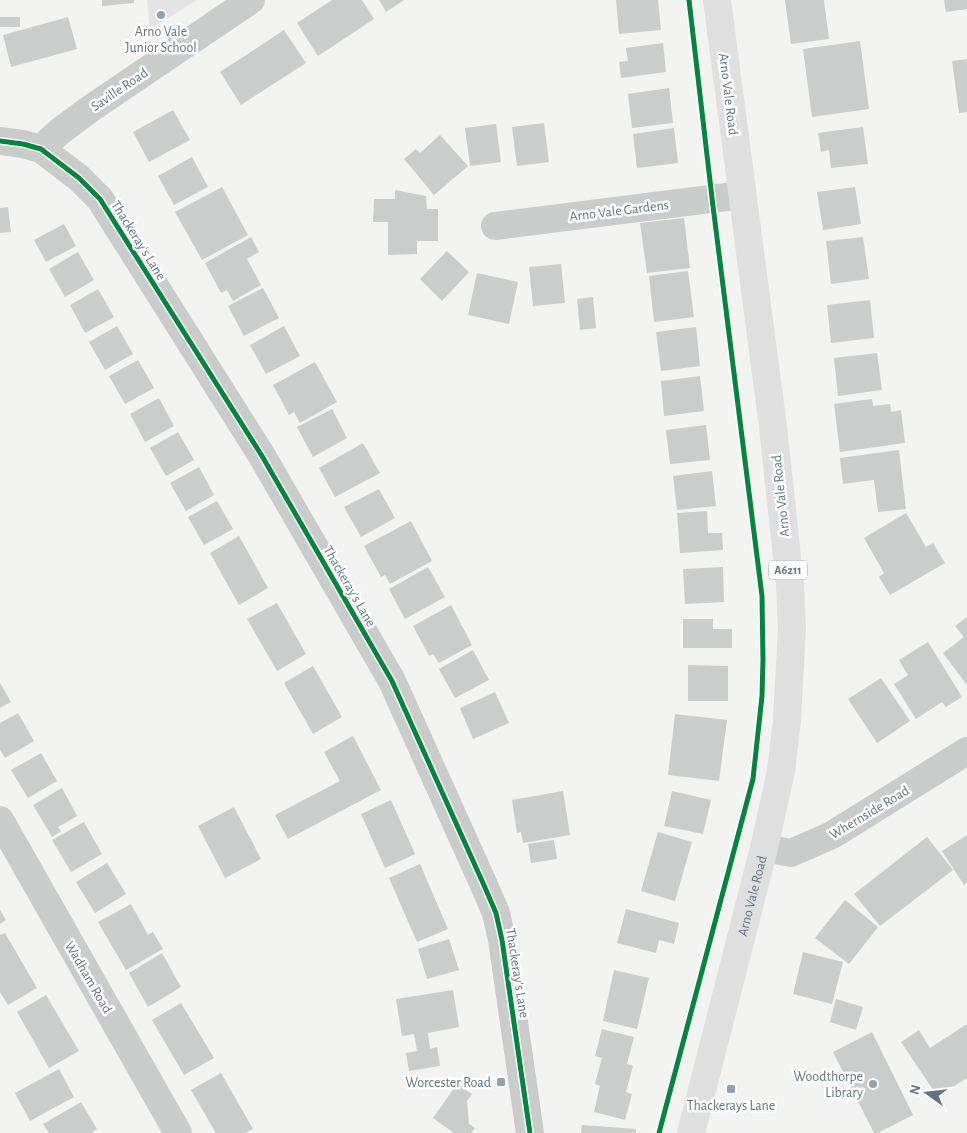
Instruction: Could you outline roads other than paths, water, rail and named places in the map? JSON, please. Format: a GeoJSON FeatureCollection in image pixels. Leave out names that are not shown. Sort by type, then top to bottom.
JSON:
{"type":"FeatureCollection","features":[{"type":"Feature","properties":{"kind":"main road","name":"Arno Vale Road"},"geometry":{"type":"LineString","coordinates":[[691,1133],[764,848],[781,771],[787,720],[792,629],[790,586],[773,428],[716,0]]}},
{"type":"Feature","properties":{"kind":"street","name":"Saville Road"},"geometry":{"type":"LineString","coordinates":[[41,149],[59,132],[90,109],[251,0]]}},
{"type":"Feature","properties":{"kind":"street","name":"Thackeray's Lane"},"geometry":{"type":"LineString","coordinates":[[0,141],[41,149],[79,178],[100,199],[111,214],[262,456],[392,681],[496,913],[502,940],[530,1133]]}},
{"type":"Feature","properties":{"kind":"street","name":"Arno Vale Gardens"},"geometry":{"type":"LineString","coordinates":[[495,226],[742,195]]}},
{"type":"Feature","properties":{"kind":"street","name":"Whernside Road"},"geometry":{"type":"LineString","coordinates":[[764,848],[791,853],[832,836],[967,751]]}},
{"type":"Feature","properties":{"kind":"street","name":"Wadham Road"},"geometry":{"type":"LineString","coordinates":[[0,820],[178,1133]]}},
{"type":"Feature","properties":{"kind":"place","name":"Arno Vale Junior School"},"geometry":{"type":"Point","coordinates":[161,15]}},
{"type":"Feature","properties":{"kind":"place","name":"Worcester Road"},"geometry":{"type":"Point","coordinates":[501,1082]}},
{"type":"Feature","properties":{"kind":"place","name":"Woodthorpe Library"},"geometry":{"type":"Point","coordinates":[873,1084]}},
{"type":"Feature","properties":{"kind":"place","name":"Thackerays Lane"},"geometry":{"type":"Point","coordinates":[731,1089]}}]}
